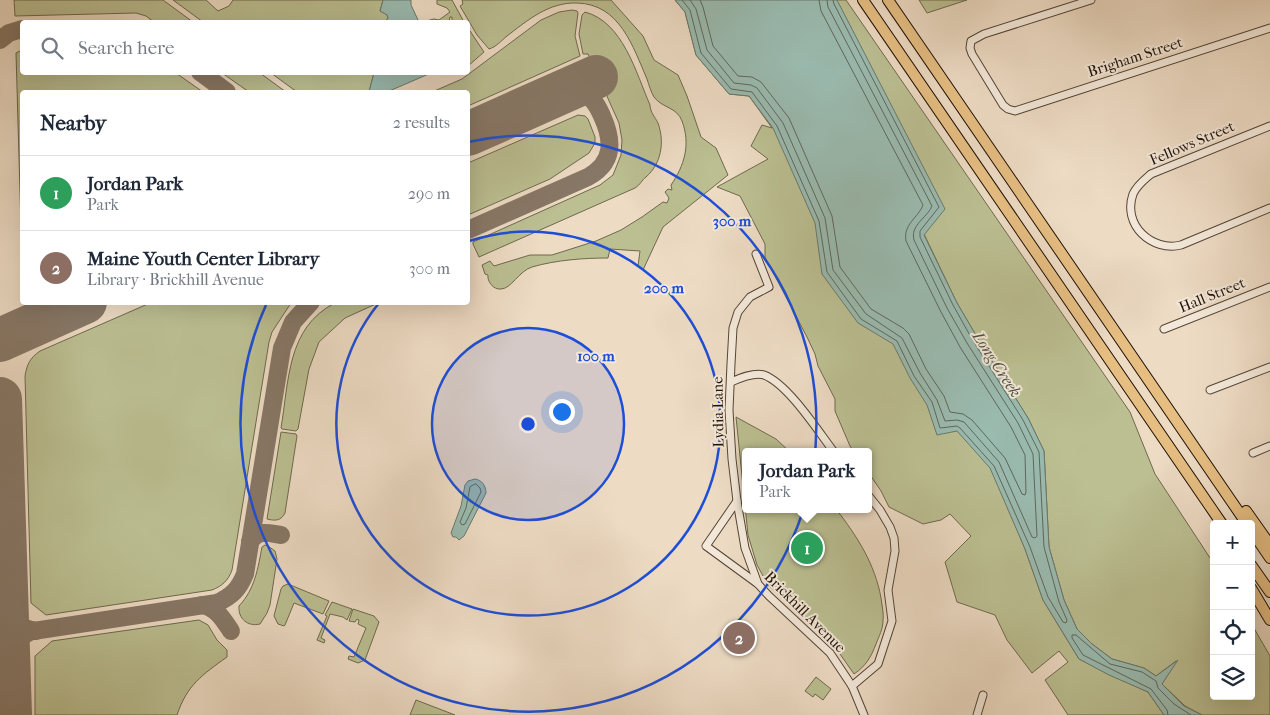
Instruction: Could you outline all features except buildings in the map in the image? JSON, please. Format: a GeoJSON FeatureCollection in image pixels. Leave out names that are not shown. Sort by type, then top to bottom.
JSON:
{"type":"FeatureCollection","features":[{"type":"Feature","properties":{"kind":"highway"},"geometry":{"type":"LineString","coordinates":[[889,0],[1244,520]]}},
{"type":"Feature","properties":{"kind":"highway"},"geometry":{"type":"LineString","coordinates":[[864,2],[1219,520]]}},
{"type":"Feature","properties":{"kind":"highway"},"geometry":{"type":"LineString","coordinates":[[1151,384],[1270,545]]}},
{"type":"Feature","properties":{"kind":"highway"},"geometry":{"type":"LineString","coordinates":[[1209,505],[1215,520]]}},
{"type":"Feature","properties":{"kind":"highway"},"geometry":{"type":"LineString","coordinates":[[1255,536],[1270,558]]}},
{"type":"Feature","properties":{"kind":"highway"},"geometry":{"type":"LineString","coordinates":[[1255,571],[1270,592]]}},
{"type":"Feature","properties":{"kind":"highway"},"geometry":{"type":"LineString","coordinates":[[1255,595],[1270,620]]}},
{"type":"Feature","properties":{"kind":"street","name":"Brigham Street"},"geometry":{"type":"LineString","coordinates":[[1091,0],[984,34],[971,41],[970,48],[990,85],[1003,105],[1008,109],[1015,111],[1270,28]]}},
{"type":"Feature","properties":{"kind":"street","name":"Fellows Street"},"geometry":{"type":"LineString","coordinates":[[1270,126],[1151,174],[1140,183],[1133,194],[1131,206],[1133,218],[1142,234],[1152,242],[1166,247],[1181,245],[1270,208]]}},
{"type":"Feature","properties":{"kind":"street","name":"Lydia Lane"},"geometry":{"type":"LineString","coordinates":[[756,254],[769,287],[750,298],[738,312],[734,328],[730,420],[732,459],[745,548],[758,584]]}},
{"type":"Feature","properties":{"kind":"street","name":"Hall Street"},"geometry":{"type":"LineString","coordinates":[[1164,329],[1270,287]]}},
{"type":"Feature","properties":{"kind":"street"},"geometry":{"type":"LineString","coordinates":[[1210,390],[1270,367]]}},
{"type":"Feature","properties":{"kind":"street"},"geometry":{"type":"LineString","coordinates":[[731,382],[748,376],[763,375],[771,379],[783,388],[831,448]]}},
{"type":"Feature","properties":{"kind":"street"},"geometry":{"type":"LineString","coordinates":[[1253,453],[1270,446]]}},
{"type":"Feature","properties":{"kind":"street"},"geometry":{"type":"LineString","coordinates":[[852,686],[878,664],[892,621],[888,590],[895,551],[894,538],[890,527],[872,500]]}},
{"type":"Feature","properties":{"kind":"street","name":"Brickhill Avenue"},"geometry":{"type":"LineString","coordinates":[[738,501],[706,546],[758,584],[830,653],[852,686],[864,715]]}},
{"type":"Feature","properties":{"kind":"street"},"geometry":{"type":"LineString","coordinates":[[978,715],[983,695]]}},
{"type":"Feature","properties":{"kind":"green space"},"geometry":{"type":"Polygon","coordinates":[[[14,0],[163,0],[190,20],[151,20],[136,13],[15,16],[14,0]]]}},
{"type":"Feature","properties":{"kind":"green space"},"geometry":{"type":"Polygon","coordinates":[[[173,0],[206,0],[218,11],[229,6],[233,0],[383,0],[380,11],[387,14],[388,18],[386,20],[200,20],[173,0]]]}},
{"type":"Feature","properties":{"kind":"green space"},"geometry":{"type":"Polygon","coordinates":[[[437,0],[452,0],[463,20],[452,20],[452,17],[450,17],[449,20],[439,20],[450,12],[447,8],[437,4],[437,0]]]}},
{"type":"Feature","properties":{"kind":"green space"},"geometry":{"type":"Polygon","coordinates":[[[462,0],[611,0],[643,36],[654,60],[678,75],[701,137],[716,148],[728,175],[663,227],[643,270],[638,266],[640,251],[610,249],[608,258],[570,260],[532,267],[523,272],[505,288],[498,289],[493,287],[482,265],[490,261],[494,266],[530,255],[552,255],[596,241],[621,230],[663,202],[667,203],[669,198],[665,192],[668,189],[672,190],[671,185],[683,163],[686,138],[680,116],[654,97],[630,41],[623,29],[604,11],[592,5],[577,3],[557,5],[531,18],[489,49],[477,35],[470,20],[460,6],[463,4],[462,0]]]}},
{"type":"Feature","properties":{"kind":"green space"},"geometry":{"type":"Polygon","coordinates":[[[675,0],[865,161],[1025,549],[1043,600],[1079,659],[1148,692],[1164,715],[1068,715],[1045,680],[1068,662],[1059,651],[1032,673],[1007,640],[995,615],[957,602],[945,562],[971,536],[950,514],[941,520],[923,524],[889,507],[872,478],[872,448],[851,448],[850,446],[835,411],[835,399],[818,366],[807,337],[765,257],[765,244],[740,196],[717,187],[768,159],[751,146],[762,125],[772,128],[749,96],[729,94],[696,55],[685,12],[675,0]]]}},
{"type":"Feature","properties":{"kind":"green space"},"geometry":{"type":"Polygon","coordinates":[[[766,0],[846,0],[1130,412],[1155,474],[1210,558],[1210,700],[1255,700],[1255,630],[1270,656],[1270,715],[1202,715],[1185,706],[1162,684],[1176,661],[1156,676],[1144,668],[1112,659],[1092,644],[1077,629],[1064,600],[1049,547],[1044,451],[1028,418],[957,303],[924,234],[766,0]]]}},
{"type":"Feature","properties":{"kind":"green space"},"geometry":{"type":"Polygon","coordinates":[[[919,0],[967,0],[927,13],[919,0]]]}},
{"type":"Feature","properties":{"kind":"green space"},"geometry":{"type":"Polygon","coordinates":[[[572,10],[578,13],[575,36],[580,56],[470,105],[470,90],[437,90],[470,75],[470,73],[541,20],[559,12],[572,10]]]}},
{"type":"Feature","properties":{"kind":"green space"},"geometry":{"type":"Polygon","coordinates":[[[585,12],[609,26],[619,37],[633,64],[660,131],[660,153],[655,166],[635,188],[479,257],[473,242],[600,185],[613,175],[621,155],[622,140],[619,123],[588,54],[583,54],[579,34],[582,15],[585,12]]]}},
{"type":"Feature","properties":{"kind":"green space"},"geometry":{"type":"Polygon","coordinates":[[[470,31],[484,52],[470,64],[470,31]]]}},
{"type":"Feature","properties":{"kind":"green space"},"geometry":{"type":"Polygon","coordinates":[[[20,51],[20,75],[179,75],[200,90],[20,90],[20,192],[16,53],[20,51]]]}},
{"type":"Feature","properties":{"kind":"green space"},"geometry":{"type":"Polygon","coordinates":[[[225,75],[263,75],[283,90],[246,90],[225,75]]]}},
{"type":"Feature","properties":{"kind":"green space"},"geometry":{"type":"Polygon","coordinates":[[[274,75],[373,75],[370,90],[294,90],[274,75]]]}},
{"type":"Feature","properties":{"kind":"green space"},"geometry":{"type":"Polygon","coordinates":[[[578,115],[585,116],[588,119],[595,137],[595,143],[589,153],[550,179],[470,214],[470,162],[578,115]]]}},
{"type":"Feature","properties":{"kind":"green space"},"geometry":{"type":"Polygon","coordinates":[[[145,305],[290,305],[272,332],[269,342],[232,570],[229,577],[219,587],[212,590],[46,615],[31,603],[25,376],[31,359],[40,351],[145,305]]]}},
{"type":"Feature","properties":{"kind":"green space"},"geometry":{"type":"Polygon","coordinates":[[[332,305],[374,305],[345,318],[319,342],[309,369],[298,429],[296,431],[282,429],[293,357],[307,326],[319,313],[332,305]]]}},
{"type":"Feature","properties":{"kind":"green space"},"geometry":{"type":"Polygon","coordinates":[[[736,417],[776,439],[786,448],[742,448],[742,476],[736,417]]]}},
{"type":"Feature","properties":{"kind":"green space"},"geometry":{"type":"Polygon","coordinates":[[[281,432],[296,434],[297,436],[285,513],[280,519],[273,520],[267,519],[281,432]]]}},
{"type":"Feature","properties":{"kind":"green space"},"geometry":{"type":"Polygon","coordinates":[[[746,513],[839,513],[858,540],[870,562],[881,598],[883,624],[881,632],[870,657],[862,668],[854,674],[825,636],[768,585],[757,565],[748,535],[746,513]]]}},
{"type":"Feature","properties":{"kind":"green space"},"geometry":{"type":"Polygon","coordinates":[[[265,545],[275,551],[277,559],[270,605],[260,624],[256,625],[248,623],[242,618],[239,606],[249,593],[262,547],[265,545]]]}},
{"type":"Feature","properties":{"kind":"green space"},"geometry":{"type":"Polygon","coordinates":[[[288,584],[329,601],[323,614],[294,603],[285,625],[278,624],[274,616],[281,589],[288,584]]]}},
{"type":"Feature","properties":{"kind":"green space"},"geometry":{"type":"Polygon","coordinates":[[[332,602],[352,609],[347,620],[330,614],[321,638],[325,640],[324,643],[317,640],[327,616],[325,615],[332,602]]]}},
{"type":"Feature","properties":{"kind":"green space"},"geometry":{"type":"Polygon","coordinates":[[[353,609],[374,616],[379,622],[365,660],[358,663],[348,659],[349,656],[354,657],[366,628],[358,624],[359,620],[357,619],[355,622],[349,621],[353,609]]]}},
{"type":"Feature","properties":{"kind":"green space"},"geometry":{"type":"Polygon","coordinates":[[[199,620],[208,625],[217,640],[227,650],[227,657],[196,682],[186,696],[177,715],[35,715],[35,656],[52,641],[199,620]]]}},
{"type":"Feature","properties":{"kind":"green space"},"geometry":{"type":"Polygon","coordinates":[[[816,677],[831,689],[823,700],[815,694],[813,697],[805,691],[816,677]]]}},
{"type":"Feature","properties":{"kind":"green space"},"geometry":{"type":"Polygon","coordinates":[[[416,700],[455,715],[410,715],[416,700]]]}},
{"type":"Feature","properties":{"kind":"water"},"geometry":{"type":"Polygon","coordinates":[[[383,0],[411,0],[411,5],[418,20],[386,20],[387,15],[380,11],[383,0]]]}},
{"type":"Feature","properties":{"kind":"water"},"geometry":{"type":"Polygon","coordinates":[[[675,0],[837,0],[945,209],[924,235],[957,303],[1028,418],[1044,451],[1049,547],[1064,600],[1077,629],[1092,644],[1112,659],[1144,668],[1156,676],[1178,660],[1162,684],[1184,706],[1202,715],[1164,715],[1148,692],[1079,659],[1043,600],[1025,549],[990,468],[957,431],[937,435],[927,405],[910,378],[893,344],[858,323],[822,274],[815,223],[773,128],[749,96],[729,94],[696,55],[685,12],[675,0]]]}},
{"type":"Feature","properties":{"kind":"water"},"geometry":{"type":"Polygon","coordinates":[[[373,75],[426,75],[392,90],[370,90],[373,75]]]}},
{"type":"Feature","properties":{"kind":"water"},"geometry":{"type":"Polygon","coordinates":[[[475,479],[483,484],[486,493],[464,536],[459,540],[453,537],[451,533],[461,506],[465,485],[468,481],[475,479]]]}},
{"type":"Feature","properties":{"kind":"taxiway"},"geometry":{"type":"LineString","coordinates":[[0,40],[9,33],[20,30]]}},
{"type":"Feature","properties":{"kind":"taxiway"},"geometry":{"type":"LineString","coordinates":[[204,75],[224,90]]}},
{"type":"Feature","properties":{"kind":"taxiway"},"geometry":{"type":"LineString","coordinates":[[470,229],[588,177],[603,165],[610,142],[606,125],[597,106],[591,99],[582,94],[562,92]]}},
{"type":"Feature","properties":{"kind":"taxiway"},"geometry":{"type":"LineString","coordinates":[[0,636],[217,603],[234,592],[245,574],[282,348],[293,322],[308,305]]}},
{"type":"Feature","properties":{"kind":"taxiway"},"geometry":{"type":"LineString","coordinates":[[250,542],[256,535],[260,534],[281,535]]}},
{"type":"Feature","properties":{"kind":"taxiway"},"geometry":{"type":"LineString","coordinates":[[6,600],[15,621],[29,630],[36,631]]}},
{"type":"Feature","properties":{"kind":"taxiway"},"geometry":{"type":"LineString","coordinates":[[202,605],[216,611],[231,631]]}},
{"type":"Feature","properties":{"kind":"taxiway"},"geometry":{"type":"LineString","coordinates":[[8,664],[13,646],[19,638],[28,633]]}},
{"type":"Feature","properties":{"kind":"taxiway"},"geometry":{"type":"LineString","coordinates":[[0,661],[9,685]]}},
{"type":"Feature","properties":{"kind":"runway"},"geometry":{"type":"LineString","coordinates":[[470,133],[596,77]]}},
{"type":"Feature","properties":{"kind":"runway"},"geometry":{"type":"LineString","coordinates":[[0,340],[78,305]]}},
{"type":"Feature","properties":{"kind":"runway"},"geometry":{"type":"LineString","coordinates":[[0,399],[10,715]]}},
{"type":"Feature","properties":{"kind":"place","name":"Jordan Park"},"geometry":{"type":"Point","coordinates":[807,548]}},
{"type":"Feature","properties":{"kind":"place","name":"Maine Youth Center Library"},"geometry":{"type":"Point","coordinates":[739,638]}},
{"type":"Feature","properties":{"kind":"water label","name":"Long Creek"},"geometry":{"type":"Point","coordinates":[997,364]}}]}
